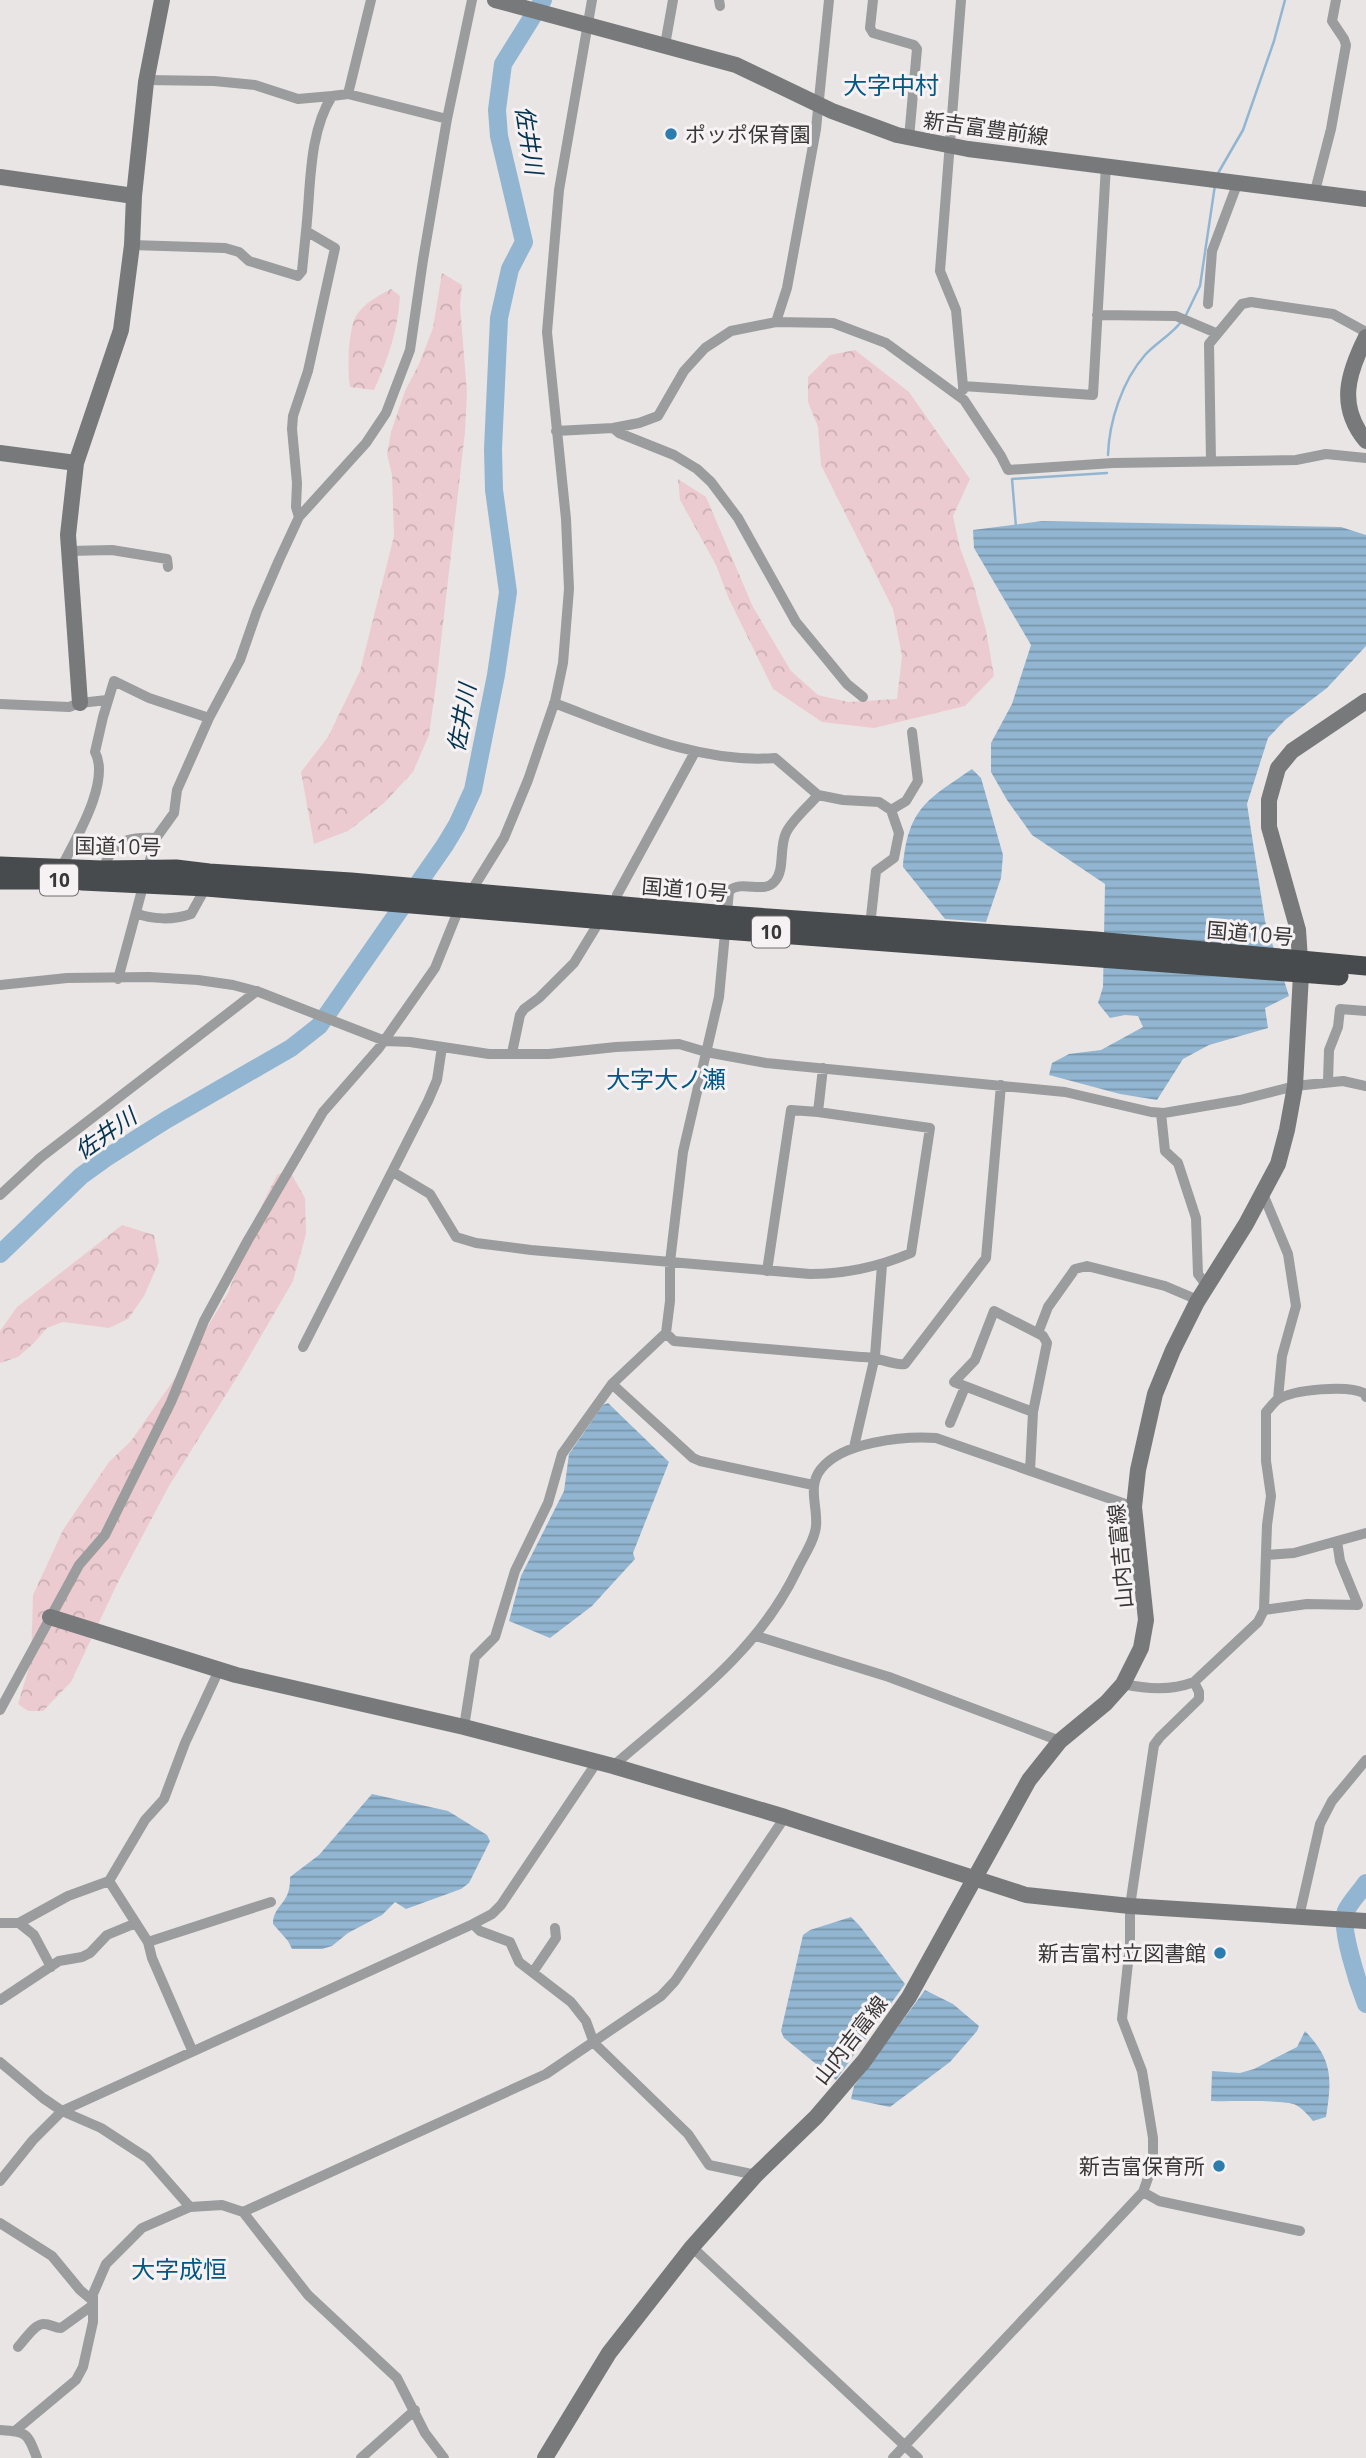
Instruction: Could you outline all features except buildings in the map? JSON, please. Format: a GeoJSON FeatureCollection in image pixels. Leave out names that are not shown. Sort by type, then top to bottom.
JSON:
{"type":"FeatureCollection","features":[{"type":"Feature","properties":{"kind":"highway","name":"国道10号"},"geometry":{"type":"LineString","coordinates":[[0,866],[61,868],[174,878],[209,873],[351,890],[726,922],[1096,949]]}},
{"type":"Feature","properties":{"kind":"highway","name":"国道10号"},"geometry":{"type":"LineString","coordinates":[[0,880],[60,880],[112,874]]}},
{"type":"Feature","properties":{"kind":"highway","name":"国道10号"},"geometry":{"type":"LineString","coordinates":[[174,878],[206,887],[351,890]]}},
{"type":"Feature","properties":{"kind":"highway","name":"国道10号"},"geometry":{"type":"LineString","coordinates":[[726,922],[870,926],[1295,967],[1366,978]]}},
{"type":"Feature","properties":{"kind":"highway","name":"国道10号"},"geometry":{"type":"LineString","coordinates":[[1295,967],[1366,966]]}},
{"type":"Feature","properties":{"kind":"main road"},"geometry":{"type":"LineString","coordinates":[[80,703],[69,551],[69,512],[76,463],[121,330],[132,244],[146,80],[162,0]]}},
{"type":"Feature","properties":{"kind":"main road","name":"新吉富豊前線"},"geometry":{"type":"LineString","coordinates":[[495,0],[736,65],[856,120],[909,138],[1366,199]]}},
{"type":"Feature","properties":{"kind":"main road"},"geometry":{"type":"LineString","coordinates":[[0,177],[134,196]]}},
{"type":"Feature","properties":{"kind":"main road"},"geometry":{"type":"LineString","coordinates":[[1366,334],[1347,384],[1352,414],[1366,441]]}},
{"type":"Feature","properties":{"kind":"main road"},"geometry":{"type":"LineString","coordinates":[[0,453],[76,463]]}},
{"type":"Feature","properties":{"kind":"main road","name":"山内吉富線"},"geometry":{"type":"LineString","coordinates":[[545,2458],[610,2353],[692,2247],[756,2175],[816,2117],[864,2061],[909,1997],[1029,1780],[1060,1741],[1106,1703],[1122,1684],[1141,1648],[1146,1620],[1134,1507],[1138,1470],[1155,1394],[1173,1350],[1203,1293],[1278,1164],[1295,1086],[1294,912],[1269,827],[1269,800],[1278,768],[1292,751],[1366,701]]}},
{"type":"Feature","properties":{"kind":"main road"},"geometry":{"type":"LineString","coordinates":[[50,1616],[219,1670],[464,1727],[605,1764],[785,1817],[1026,1895],[1130,1906],[1362,1921]]}},
{"type":"Feature","properties":{"kind":"street"},"geometry":{"type":"LineString","coordinates":[[348,94],[371,0]]}},
{"type":"Feature","properties":{"kind":"street"},"geometry":{"type":"LineString","coordinates":[[118,979],[156,838],[174,813],[177,790],[209,718],[240,660],[267,588],[299,517],[366,443],[386,413],[410,350],[447,119],[472,0]]}},
{"type":"Feature","properties":{"kind":"street"},"geometry":{"type":"LineString","coordinates":[[0,1710],[79,1565],[105,1535],[136,1477],[171,1402],[204,1321],[267,1208],[331,1101],[440,960],[457,899],[504,838],[537,758],[554,703],[565,643],[569,589],[566,519],[547,332],[554,232],[565,148],[592,0]]}},
{"type":"Feature","properties":{"kind":"street"},"geometry":{"type":"LineString","coordinates":[[666,45],[673,0]]}},
{"type":"Feature","properties":{"kind":"street"},"geometry":{"type":"LineString","coordinates":[[776,322],[785,296],[804,196],[818,103],[829,0]]}},
{"type":"Feature","properties":{"kind":"street"},"geometry":{"type":"LineString","coordinates":[[873,0],[870,28],[873,33],[914,45],[917,49],[909,138]]}},
{"type":"Feature","properties":{"kind":"street"},"geometry":{"type":"LineString","coordinates":[[961,0],[940,271],[956,310],[964,400]]}},
{"type":"Feature","properties":{"kind":"street"},"geometry":{"type":"LineString","coordinates":[[1315,191],[1331,129],[1346,45],[1332,21],[1336,0]]}},
{"type":"Feature","properties":{"kind":"street"},"geometry":{"type":"LineString","coordinates":[[146,80],[256,85],[298,99],[348,94],[447,119]]}},
{"type":"Feature","properties":{"kind":"street"},"geometry":{"type":"LineString","coordinates":[[132,244],[225,248],[239,251],[249,261],[299,276],[302,271],[315,147],[332,96]]}},
{"type":"Feature","properties":{"kind":"street"},"geometry":{"type":"LineString","coordinates":[[963,386],[1093,396],[1106,165]]}},
{"type":"Feature","properties":{"kind":"street"},"geometry":{"type":"LineString","coordinates":[[1208,304],[1212,251],[1238,182]]}},
{"type":"Feature","properties":{"kind":"street"},"geometry":{"type":"LineString","coordinates":[[299,517],[296,507],[293,416],[308,371],[335,248],[306,231]]}},
{"type":"Feature","properties":{"kind":"street"},"geometry":{"type":"LineString","coordinates":[[1211,461],[1209,344],[1242,304],[1251,302],[1333,314],[1366,334]]}},
{"type":"Feature","properties":{"kind":"street"},"geometry":{"type":"LineString","coordinates":[[1097,315],[1176,316],[1216,333]]}},
{"type":"Feature","properties":{"kind":"street"},"geometry":{"type":"LineString","coordinates":[[556,431],[613,428],[658,416],[684,371],[705,348],[731,331],[776,322],[833,323],[886,343],[964,400],[1008,470],[1113,463],[1296,460],[1326,454],[1366,458]]}},
{"type":"Feature","properties":{"kind":"street"},"geometry":{"type":"LineString","coordinates":[[613,428],[619,433],[674,455],[697,469],[711,482],[738,518],[796,622],[847,684],[863,697]]}},
{"type":"Feature","properties":{"kind":"street"},"geometry":{"type":"LineString","coordinates":[[69,551],[113,550],[167,559],[168,567]]}},
{"type":"Feature","properties":{"kind":"street"},"geometry":{"type":"LineString","coordinates":[[61,868],[93,801],[99,760],[95,752],[114,681],[149,698],[209,718]]}},
{"type":"Feature","properties":{"kind":"street"},"geometry":{"type":"LineString","coordinates":[[0,704],[50,708],[107,700]]}},
{"type":"Feature","properties":{"kind":"street"},"geometry":{"type":"LineString","coordinates":[[554,703],[695,752],[754,760],[775,758],[818,795],[843,800],[879,802],[891,810],[899,833],[894,858],[876,872],[870,926]]}},
{"type":"Feature","properties":{"kind":"street"},"geometry":{"type":"LineString","coordinates":[[891,810],[906,802],[918,781],[912,732]]}},
{"type":"Feature","properties":{"kind":"street"},"geometry":{"type":"LineString","coordinates":[[617,895],[695,752]]}},
{"type":"Feature","properties":{"kind":"street"},"geometry":{"type":"LineString","coordinates":[[464,1727],[475,1657],[495,1637],[515,1571],[548,1503],[562,1454],[612,1384],[666,1333],[670,1301],[670,1262],[683,1152],[719,997],[731,888],[767,887],[774,883],[779,875],[781,846],[786,831],[818,795]]}},
{"type":"Feature","properties":{"kind":"street"},"geometry":{"type":"LineString","coordinates":[[112,874],[109,853],[118,843],[131,839],[156,838]]}},
{"type":"Feature","properties":{"kind":"street"},"geometry":{"type":"LineString","coordinates":[[136,913],[148,918],[182,917],[191,914],[206,887]]}},
{"type":"Feature","properties":{"kind":"street"},"geometry":{"type":"LineString","coordinates":[[512,1053],[524,1009],[538,999],[574,963],[596,927]]}},
{"type":"Feature","properties":{"kind":"street"},"geometry":{"type":"LineString","coordinates":[[0,985],[67,978],[142,977],[198,981],[262,993],[379,1038],[489,1054],[549,1054],[679,1044],[766,1063],[1065,1091],[1161,1113],[1240,1100],[1295,1086],[1343,1081],[1366,1086]]}},
{"type":"Feature","properties":{"kind":"street"},"geometry":{"type":"LineString","coordinates":[[0,1195],[50,1150],[242,1005],[262,993]]}},
{"type":"Feature","properties":{"kind":"street"},"geometry":{"type":"LineString","coordinates":[[1328,1083],[1329,1050],[1338,1027],[1340,1009],[1366,1011]]}},
{"type":"Feature","properties":{"kind":"street"},"geometry":{"type":"LineString","coordinates":[[303,1347],[437,1080],[442,1047]]}},
{"type":"Feature","properties":{"kind":"street"},"geometry":{"type":"LineString","coordinates":[[818,1112],[822,1068]]}},
{"type":"Feature","properties":{"kind":"street"},"geometry":{"type":"LineString","coordinates":[[666,1333],[674,1341],[875,1356],[899,1365],[905,1364],[986,1258],[1001,1085]]}},
{"type":"Feature","properties":{"kind":"street"},"geometry":{"type":"LineString","coordinates":[[393,1172],[430,1194],[456,1237],[464,1241],[531,1250],[767,1271],[818,1274],[881,1265],[911,1253],[930,1128],[818,1112],[791,1111],[767,1271]]}},
{"type":"Feature","properties":{"kind":"street"},"geometry":{"type":"LineString","coordinates":[[1038,1333],[1048,1307],[1075,1269],[1087,1266],[1203,1293],[1198,1274],[1196,1219],[1178,1163],[1165,1151],[1161,1113]]}},
{"type":"Feature","properties":{"kind":"street"},"geometry":{"type":"LineString","coordinates":[[1262,1194],[1288,1254],[1296,1306],[1282,1356],[1278,1399]]}},
{"type":"Feature","properties":{"kind":"street"},"geometry":{"type":"LineString","coordinates":[[854,1447],[875,1356],[881,1265]]}},
{"type":"Feature","properties":{"kind":"street"},"geometry":{"type":"LineString","coordinates":[[1030,1471],[1033,1412],[1047,1343],[1043,1336],[994,1311],[975,1360],[954,1382],[1033,1412]]}},
{"type":"Feature","properties":{"kind":"street"},"geometry":{"type":"LineString","coordinates":[[612,1384],[679,1446],[700,1461],[813,1485]]}},
{"type":"Feature","properties":{"kind":"street"},"geometry":{"type":"LineString","coordinates":[[950,1423],[965,1387]]}},
{"type":"Feature","properties":{"kind":"street"},"geometry":{"type":"LineString","coordinates":[[1122,1684],[1162,1689],[1181,1687],[1194,1682],[1258,1622],[1264,1610],[1271,1496],[1266,1461],[1266,1412],[1278,1399],[1311,1390],[1355,1388],[1366,1397]]}},
{"type":"Feature","properties":{"kind":"street"},"geometry":{"type":"LineString","coordinates":[[0,2181],[33,2140],[62,2111],[492,1914],[605,1764],[717,1677],[757,1636],[779,1606],[816,1527],[813,1485],[820,1470],[832,1459],[854,1447],[915,1436],[936,1438],[1134,1507]]}},
{"type":"Feature","properties":{"kind":"street"},"geometry":{"type":"LineString","coordinates":[[1266,1555],[1294,1553],[1366,1532]]}},
{"type":"Feature","properties":{"kind":"street"},"geometry":{"type":"LineString","coordinates":[[1264,1610],[1307,1604],[1359,1605],[1340,1561],[1337,1541]]}},
{"type":"Feature","properties":{"kind":"street"},"geometry":{"type":"LineString","coordinates":[[757,1636],[889,1677],[1060,1741]]}},
{"type":"Feature","properties":{"kind":"street"},"geometry":{"type":"LineString","coordinates":[[0,1923],[19,1923],[68,1896],[109,1881],[145,1820],[164,1799],[184,1743],[219,1670]]}},
{"type":"Feature","properties":{"kind":"street"},"geometry":{"type":"LineString","coordinates":[[893,2458],[1143,2192],[1153,2164],[1153,2138],[1142,2071],[1122,2019],[1130,1944],[1130,1906],[1154,1745],[1199,1699],[1194,1682]]}},
{"type":"Feature","properties":{"kind":"street"},"geometry":{"type":"LineString","coordinates":[[1299,1917],[1320,1824],[1332,1801],[1366,1760]]}},
{"type":"Feature","properties":{"kind":"street"},"geometry":{"type":"LineString","coordinates":[[243,2211],[546,2074],[661,1996],[675,1981],[785,1817]]}},
{"type":"Feature","properties":{"kind":"street"},"geometry":{"type":"LineString","coordinates":[[109,1881],[148,1942],[152,1958],[192,2050]]}},
{"type":"Feature","properties":{"kind":"street"},"geometry":{"type":"LineString","coordinates":[[148,1942],[271,1902]]}},
{"type":"Feature","properties":{"kind":"street"},"geometry":{"type":"LineString","coordinates":[[19,1923],[34,1935],[51,1966]]}},
{"type":"Feature","properties":{"kind":"street"},"geometry":{"type":"LineString","coordinates":[[0,2000],[51,1966],[90,1953],[107,1935],[135,1923]]}},
{"type":"Feature","properties":{"kind":"street"},"geometry":{"type":"LineString","coordinates":[[473,1924],[480,1931],[510,1942],[519,1962],[571,2002],[586,2021],[594,2043],[688,2134],[709,2165],[756,2175]]}},
{"type":"Feature","properties":{"kind":"street"},"geometry":{"type":"LineString","coordinates":[[533,1972],[556,1938],[555,1928]]}},
{"type":"Feature","properties":{"kind":"street"},"geometry":{"type":"LineString","coordinates":[[0,2062],[62,2111],[101,2128],[147,2158],[190,2207]]}},
{"type":"Feature","properties":{"kind":"street"},"geometry":{"type":"LineString","coordinates":[[1143,2192],[1159,2201],[1300,2231]]}},
{"type":"Feature","properties":{"kind":"street"},"geometry":{"type":"LineString","coordinates":[[16,2430],[76,2379],[83,2367],[93,2322],[93,2294],[106,2264],[142,2228],[190,2207],[222,2205],[243,2211],[308,2295],[397,2378],[425,2433],[444,2458]]}},
{"type":"Feature","properties":{"kind":"street"},"geometry":{"type":"LineString","coordinates":[[0,2224],[52,2256],[93,2303]]}},
{"type":"Feature","properties":{"kind":"street"},"geometry":{"type":"LineString","coordinates":[[692,2247],[918,2458]]}},
{"type":"Feature","properties":{"kind":"street"},"geometry":{"type":"LineString","coordinates":[[18,2347],[39,2325],[61,2328],[93,2303]]}},
{"type":"Feature","properties":{"kind":"street"},"geometry":{"type":"LineString","coordinates":[[360,2458],[415,2410]]}},
{"type":"Feature","properties":{"kind":"street"},"geometry":{"type":"LineString","coordinates":[[0,2430],[16,2430],[26,2435],[37,2458]]}},
{"type":"Feature","properties":{"kind":"green space"},"geometry":{"type":"Polygon","coordinates":[[[442,273],[462,285],[460,305],[467,393],[465,432],[429,735],[413,772],[384,803],[348,831],[314,844],[301,772],[328,737],[360,671],[394,536],[392,475],[387,454],[391,432],[405,391],[433,328],[442,273]]]}},
{"type":"Feature","properties":{"kind":"green space"},"geometry":{"type":"Polygon","coordinates":[[[391,289],[400,296],[397,321],[392,344],[374,390],[350,387],[349,350],[353,322],[367,304],[391,289]]]}},
{"type":"Feature","properties":{"kind":"green space"},"geometry":{"type":"Polygon","coordinates":[[[855,350],[909,392],[970,479],[953,516],[960,548],[986,630],[994,676],[965,706],[874,728],[822,722],[773,689],[729,599],[716,565],[680,500],[678,479],[706,497],[753,607],[791,671],[818,695],[848,702],[897,699],[902,656],[893,609],[821,465],[818,427],[808,402],[808,377],[830,355],[855,350]]]}},
{"type":"Feature","properties":{"kind":"green space"},"geometry":{"type":"Polygon","coordinates":[[[285,1171],[292,1175],[305,1198],[306,1234],[293,1281],[169,1486],[117,1584],[71,1682],[43,1711],[28,1711],[18,1704],[31,1661],[33,1595],[63,1530],[109,1462],[131,1441],[184,1365],[228,1293],[262,1205],[277,1175],[285,1171]]]}},
{"type":"Feature","properties":{"kind":"green space"},"geometry":{"type":"Polygon","coordinates":[[[122,1225],[154,1235],[159,1262],[144,1296],[128,1319],[109,1328],[63,1322],[47,1328],[18,1357],[0,1363],[0,1331],[17,1307],[122,1225]]]}},
{"type":"Feature","properties":{"kind":"water"},"geometry":{"type":"Polygon","coordinates":[[[1042,521],[1341,527],[1366,535],[1366,646],[1327,688],[1285,720],[1268,738],[1247,804],[1265,921],[1289,996],[1265,1008],[1268,1028],[1209,1045],[1183,1059],[1157,1100],[1120,1094],[1049,1075],[1052,1063],[1069,1054],[1101,1050],[1143,1027],[1138,1016],[1110,1018],[1098,1003],[1103,987],[1105,884],[1032,835],[991,772],[991,743],[1012,704],[1031,645],[974,548],[973,530],[1042,521]]]}},
{"type":"Feature","properties":{"kind":"water"},"geometry":{"type":"Polygon","coordinates":[[[972,769],[981,778],[1003,855],[1001,878],[986,922],[945,919],[903,867],[910,831],[922,808],[972,769]]]}},
{"type":"Feature","properties":{"kind":"water"},"geometry":{"type":"Polygon","coordinates":[[[608,1403],[669,1462],[633,1553],[635,1559],[592,1606],[550,1638],[509,1621],[521,1576],[564,1491],[569,1454],[603,1405],[608,1403]]]}},
{"type":"Feature","properties":{"kind":"water"},"geometry":{"type":"Polygon","coordinates":[[[372,1794],[448,1811],[487,1835],[490,1841],[469,1883],[461,1889],[406,1909],[395,1902],[382,1915],[348,1933],[332,1946],[322,1949],[292,1949],[273,1924],[276,1912],[288,1893],[290,1877],[319,1855],[372,1794]]]}},
{"type":"Feature","properties":{"kind":"water"},"geometry":{"type":"Polygon","coordinates":[[[851,1917],[905,1984],[836,2080],[784,2038],[781,2031],[803,1935],[810,1930],[851,1917]]]}},
{"type":"Feature","properties":{"kind":"water"},"geometry":{"type":"Polygon","coordinates":[[[925,1990],[953,2004],[979,2026],[977,2031],[950,2062],[890,2107],[851,2099],[854,2086],[925,1990]]]}},
{"type":"Feature","properties":{"kind":"water"},"geometry":{"type":"Polygon","coordinates":[[[1305,2031],[1326,2061],[1329,2092],[1326,2117],[1313,2121],[1301,2108],[1290,2103],[1211,2101],[1212,2071],[1240,2073],[1254,2069],[1297,2047],[1305,2031]]]}},
{"type":"Feature","properties":{"kind":"waterway","name":"佐井川"},"geometry":{"type":"LineString","coordinates":[[0,1254],[81,1176],[106,1158],[291,1048],[319,1026],[445,845],[473,790],[496,675],[508,592],[494,490],[493,449],[499,318],[510,269],[524,242],[499,136],[497,110],[503,64],[543,0]]}},
{"type":"Feature","properties":{"kind":"waterway"},"geometry":{"type":"LineString","coordinates":[[1217,175],[1243,130],[1274,41],[1285,0]]}},
{"type":"Feature","properties":{"kind":"waterway"},"geometry":{"type":"LineString","coordinates":[[1185,317],[1200,286],[1215,185]]}},
{"type":"Feature","properties":{"kind":"waterway"},"geometry":{"type":"LineString","coordinates":[[1108,455],[1111,429],[1123,389],[1145,355],[1181,322]]}},
{"type":"Feature","properties":{"kind":"waterway"},"geometry":{"type":"LineString","coordinates":[[1016,527],[1012,479],[1107,473]]}},
{"type":"Feature","properties":{"kind":"waterway"},"geometry":{"type":"LineString","coordinates":[[1366,1883],[1346,1911],[1345,1919],[1351,1957],[1366,2004]]}},
{"type":"Feature","properties":{"kind":"place","name":"ポッポ保育園"},"geometry":{"type":"Point","coordinates":[671,134]}},
{"type":"Feature","properties":{"kind":"place","name":"新吉富村立図書館"},"geometry":{"type":"Point","coordinates":[1220,1953]}},
{"type":"Feature","properties":{"kind":"place","name":"新吉富保育所"},"geometry":{"type":"Point","coordinates":[1219,2166]}},
{"type":"Feature","properties":{"kind":"district","name":"大字中村"},"geometry":{"type":"Point","coordinates":[891,84]}},
{"type":"Feature","properties":{"kind":"district","name":"大字大ノ瀬"},"geometry":{"type":"Point","coordinates":[666,1078]}},
{"type":"Feature","properties":{"kind":"district","name":"大字成恒"},"geometry":{"type":"Point","coordinates":[179,2268]}}]}
